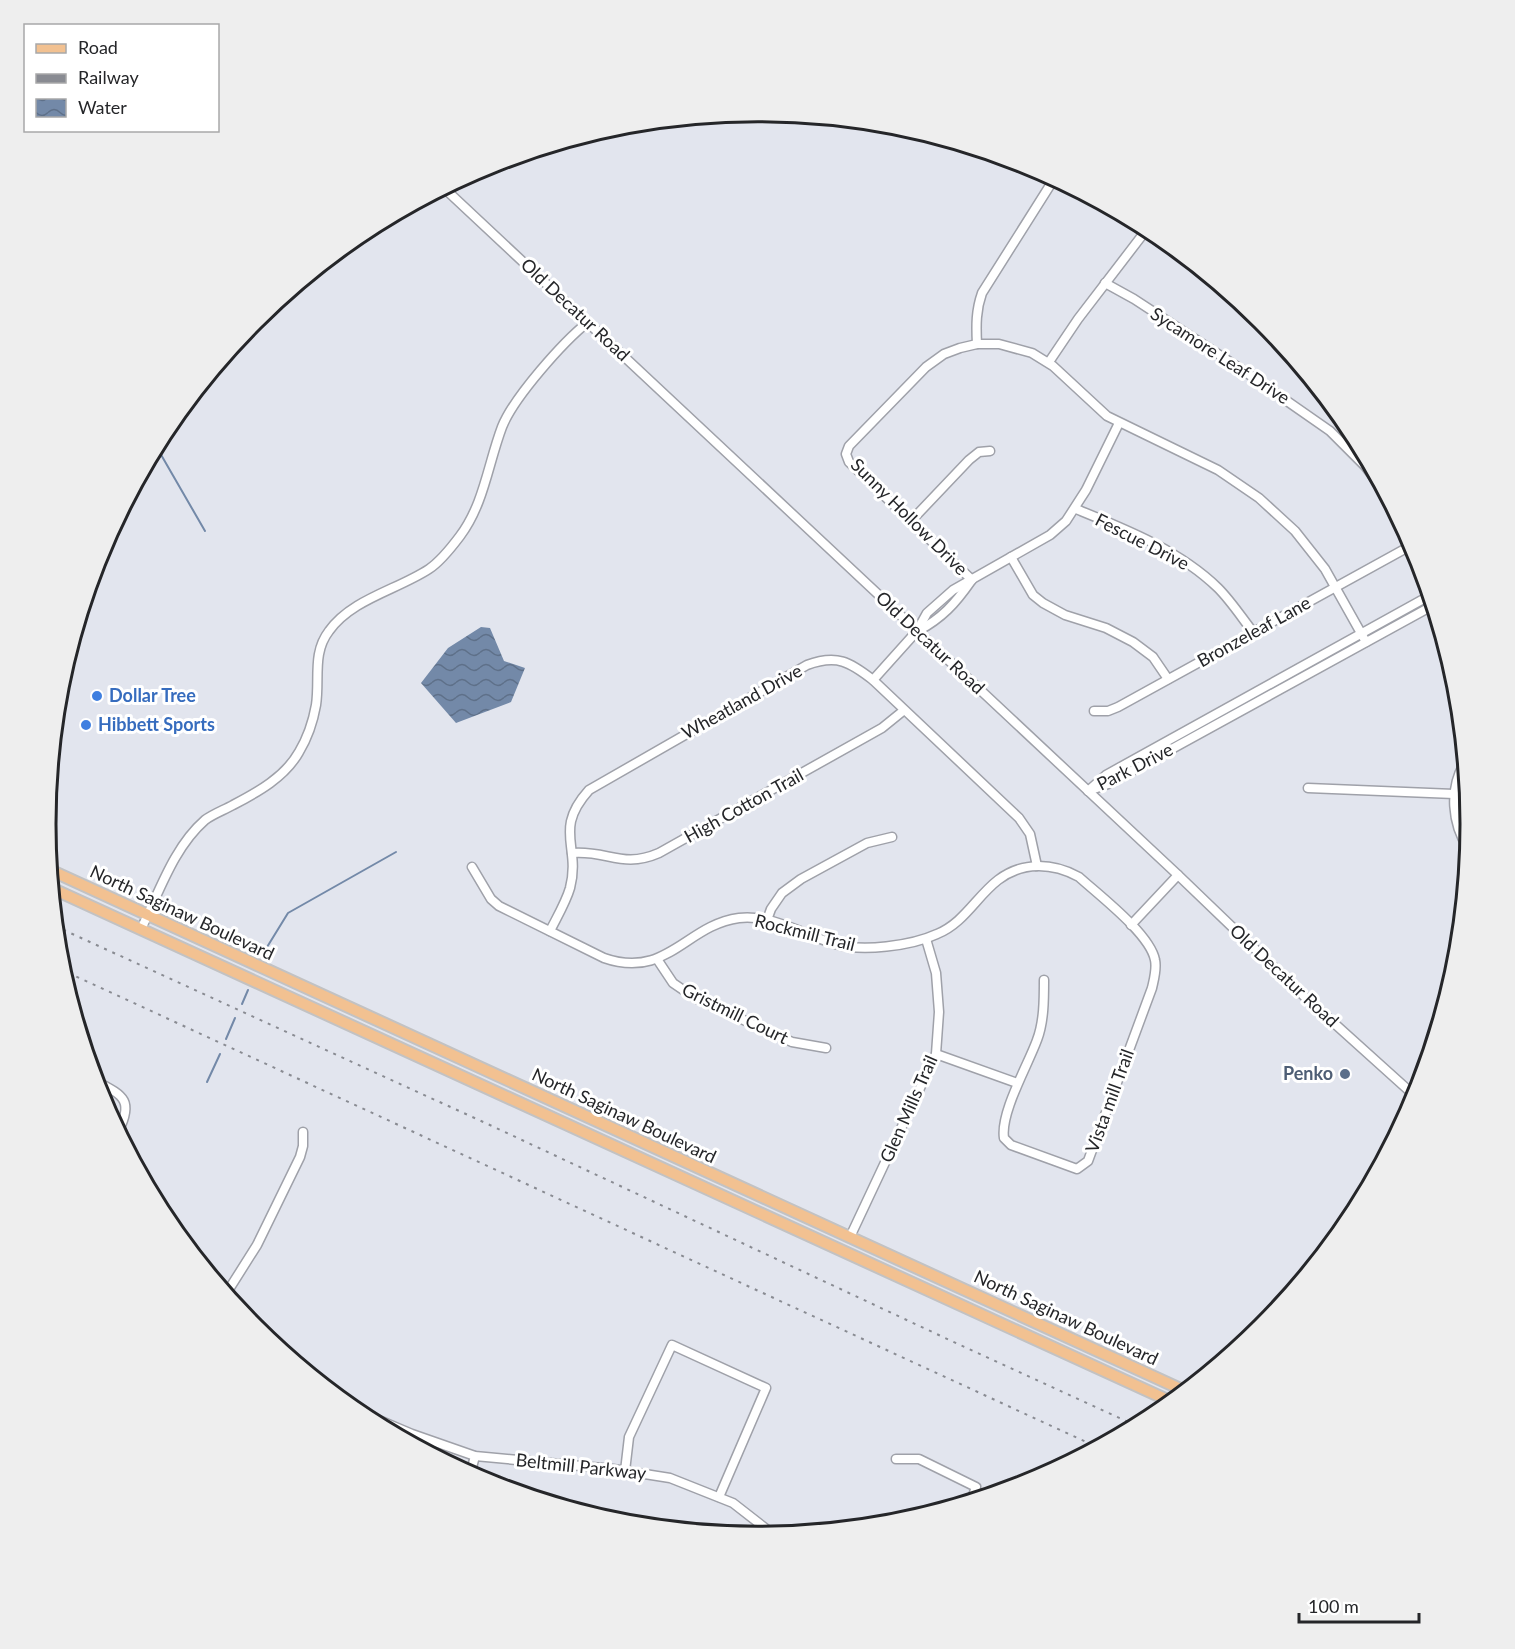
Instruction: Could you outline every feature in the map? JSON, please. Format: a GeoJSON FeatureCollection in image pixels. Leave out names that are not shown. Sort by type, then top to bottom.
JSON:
{"type":"FeatureCollection","features":[{"type":"Feature","properties":{"kind":"main road","name":"North Saginaw Boulevard"},"geometry":{"type":"LineString","coordinates":[[57,873],[1177,1387]]}},
{"type":"Feature","properties":{"kind":"main road","name":"North Saginaw Boulevard"},"geometry":{"type":"LineString","coordinates":[[59,892],[1162,1398]]}},
{"type":"Feature","properties":{"kind":"street"},"geometry":{"type":"LineString","coordinates":[[1049,187],[982,293],[976,322],[977,344],[1016,347],[1049,362],[1098,409],[1119,423],[1218,470],[1259,498],[1294,531],[1325,569],[1366,642]]}},
{"type":"Feature","properties":{"kind":"street","name":"Old Decatur Road"},"geometry":{"type":"LineString","coordinates":[[450,194],[1088,790],[1305,997],[1407,1089]]}},
{"type":"Feature","properties":{"kind":"street"},"geometry":{"type":"LineString","coordinates":[[1049,362],[1078,319],[1141,237]]}},
{"type":"Feature","properties":{"kind":"street","name":"Sycamore Leaf Drive"},"geometry":{"type":"LineString","coordinates":[[1105,283],[1241,369],[1330,431],[1354,455]]}},
{"type":"Feature","properties":{"kind":"street"},"geometry":{"type":"LineString","coordinates":[[141,930],[175,858],[192,833],[207,819],[266,786],[282,774],[298,754],[311,730],[316,704],[318,652],[329,630],[349,611],[428,569],[442,558],[472,518],[503,423],[540,372],[571,336],[588,322]]}},
{"type":"Feature","properties":{"kind":"street","name":"Sunny Hollow Drive"},"geometry":{"type":"LineString","coordinates":[[972,580],[849,462],[846,454],[849,446],[926,367],[944,354],[977,344]]}},
{"type":"Feature","properties":{"kind":"street"},"geometry":{"type":"LineString","coordinates":[[873,681],[917,631],[938,621],[959,599],[972,580],[1050,535],[1066,521],[1076,509],[1119,423]]}},
{"type":"Feature","properties":{"kind":"street"},"geometry":{"type":"LineString","coordinates":[[911,521],[969,460],[979,453],[990,451]]}},
{"type":"Feature","properties":{"kind":"street","name":"Fescue Drive"},"geometry":{"type":"LineString","coordinates":[[1076,509],[1147,540],[1187,562],[1219,588],[1253,632]]}},
{"type":"Feature","properties":{"kind":"street","name":"Bronzeleaf Lane"},"geometry":{"type":"LineString","coordinates":[[1094,711],[1108,711],[1118,707],[1403,549]]}},
{"type":"Feature","properties":{"kind":"street"},"geometry":{"type":"LineString","coordinates":[[1011,557],[1033,595],[1043,603],[1065,615],[1106,628],[1133,642],[1153,657],[1168,680]]}},
{"type":"Feature","properties":{"kind":"street","name":"Park Drive"},"geometry":{"type":"LineString","coordinates":[[1088,790],[1106,776],[1422,600]]}},
{"type":"Feature","properties":{"kind":"street","name":"Park Drive"},"geometry":{"type":"LineString","coordinates":[[1088,790],[1108,784],[1425,610]]}},
{"type":"Feature","properties":{"kind":"street","name":"Wheatland Drive"},"geometry":{"type":"LineString","coordinates":[[550,931],[570,888],[572,853],[569,828],[573,813],[589,790],[599,782],[819,660],[838,660],[855,667],[873,681],[1019,818],[1030,834],[1037,866]]}},
{"type":"Feature","properties":{"kind":"street","name":"High Cotton Trail"},"geometry":{"type":"LineString","coordinates":[[572,853],[589,852],[637,861],[648,858],[882,728],[903,711]]}},
{"type":"Feature","properties":{"kind":"street"},"geometry":{"type":"LineString","coordinates":[[1458,782],[1454,794],[1456,822],[1460,830]]}},
{"type":"Feature","properties":{"kind":"street"},"geometry":{"type":"LineString","coordinates":[[1308,789],[1454,794]]}},
{"type":"Feature","properties":{"kind":"street"},"geometry":{"type":"LineString","coordinates":[[767,920],[782,893],[801,879],[867,843],[892,837]]}},
{"type":"Feature","properties":{"kind":"street","name":"Rockmill Trail"},"geometry":{"type":"LineString","coordinates":[[472,867],[491,899],[499,906],[617,962],[644,963],[727,921],[740,918],[767,920],[849,948],[900,944],[926,939],[952,927],[997,881],[1024,868],[1055,867],[1079,877],[1148,942],[1156,965],[1152,988]]}},
{"type":"Feature","properties":{"kind":"street"},"geometry":{"type":"LineString","coordinates":[[1131,925],[1178,875]]}},
{"type":"Feature","properties":{"kind":"street","name":"Glen Mills Trail"},"geometry":{"type":"LineString","coordinates":[[850,1237],[936,1054],[939,1012],[936,973],[926,939]]}},
{"type":"Feature","properties":{"kind":"street","name":"Gristmill Court"},"geometry":{"type":"LineString","coordinates":[[657,958],[673,983],[695,998],[792,1042],[826,1048]]}},
{"type":"Feature","properties":{"kind":"street"},"geometry":{"type":"LineString","coordinates":[[936,1054],[1017,1083],[1037,1039],[1044,1002],[1044,980]]}},
{"type":"Feature","properties":{"kind":"street","name":"Vista mill Trail"},"geometry":{"type":"LineString","coordinates":[[1017,1083],[1007,1117],[1004,1138],[1011,1145],[1077,1169],[1088,1161],[1152,988]]}},
{"type":"Feature","properties":{"kind":"street"},"geometry":{"type":"LineString","coordinates":[[106,1086],[123,1096],[127,1104],[127,1112],[122,1122]]}},
{"type":"Feature","properties":{"kind":"street"},"geometry":{"type":"LineString","coordinates":[[230,1287],[257,1245],[300,1157],[303,1132]]}},
{"type":"Feature","properties":{"kind":"street"},"geometry":{"type":"LineString","coordinates":[[625,1471],[629,1437],[672,1345],[766,1388],[719,1497]]}},
{"type":"Feature","properties":{"kind":"street","name":"Beltmill Parkway"},"geometry":{"type":"LineString","coordinates":[[403,1430],[475,1456],[625,1471],[670,1478],[733,1503],[762,1526]]}},
{"type":"Feature","properties":{"kind":"street"},"geometry":{"type":"LineString","coordinates":[[472,1466],[475,1456]]}},
{"type":"Feature","properties":{"kind":"street"},"geometry":{"type":"LineString","coordinates":[[896,1459],[920,1460],[976,1487],[974,1492]]}},
{"type":"Feature","properties":{"kind":"water"},"geometry":{"type":"Polygon","coordinates":[[[481,627],[490,628],[504,661],[525,668],[511,702],[456,723],[421,683],[448,648],[481,627]]]}},
{"type":"Feature","properties":{"kind":"waterway"},"geometry":{"type":"LineString","coordinates":[[161,455],[205,531]]}},
{"type":"Feature","properties":{"kind":"waterway"},"geometry":{"type":"LineString","coordinates":[[264,952],[288,913],[396,852]]}},
{"type":"Feature","properties":{"kind":"waterway"},"geometry":{"type":"LineString","coordinates":[[242,1004],[248,990]]}},
{"type":"Feature","properties":{"kind":"waterway"},"geometry":{"type":"LineString","coordinates":[[226,1039],[235,1018]]}},
{"type":"Feature","properties":{"kind":"waterway"},"geometry":{"type":"LineString","coordinates":[[207,1082],[220,1054]]}},
{"type":"Feature","properties":{"kind":"railway"},"geometry":{"type":"LineString","coordinates":[[64,930],[1126,1421]]}},
{"type":"Feature","properties":{"kind":"railway"},"geometry":{"type":"LineString","coordinates":[[72,975],[1088,1443]]}},
{"type":"Feature","properties":{"kind":"place","name":"Dollar Tree"},"geometry":{"type":"Point","coordinates":[97,696]}},
{"type":"Feature","properties":{"kind":"place","name":"Hibbett Sports"},"geometry":{"type":"Point","coordinates":[86,725]}},
{"type":"Feature","properties":{"kind":"place","name":"Penko"},"geometry":{"type":"Point","coordinates":[1345,1074]}}]}
